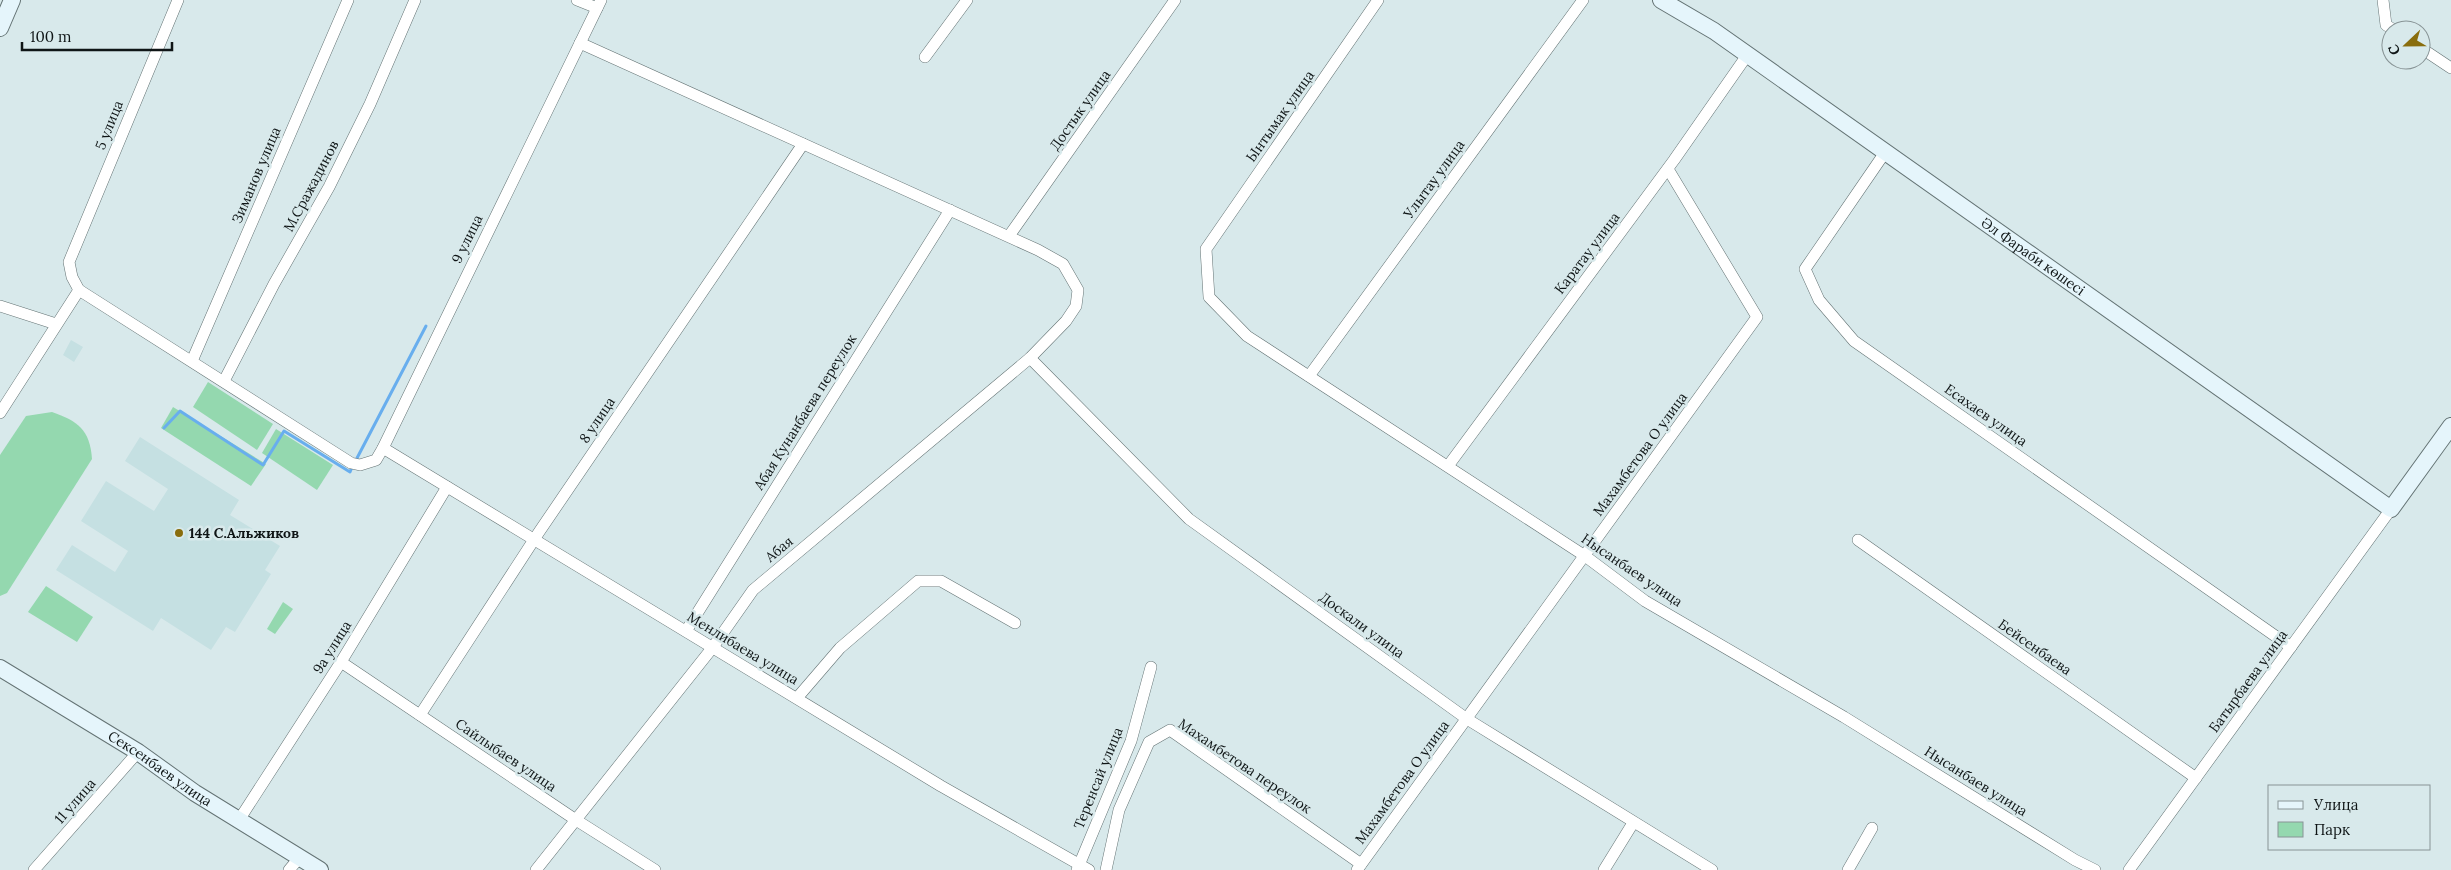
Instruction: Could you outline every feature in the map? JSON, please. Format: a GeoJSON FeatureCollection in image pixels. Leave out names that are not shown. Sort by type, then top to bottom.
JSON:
{"type":"FeatureCollection","features":[{"type":"Feature","properties":{"kind":"street"},"geometry":{"type":"LineString","coordinates":[[0,28],[12,0]]}},
{"type":"Feature","properties":{"kind":"street","name":"5 улица"},"geometry":{"type":"LineString","coordinates":[[78,290],[69,262],[178,0]]}},
{"type":"Feature","properties":{"kind":"street","name":"Зиманов улица"},"geometry":{"type":"LineString","coordinates":[[192,361],[348,0]]}},
{"type":"Feature","properties":{"kind":"street","name":"М.Сражадинов"},"geometry":{"type":"LineString","coordinates":[[224,381],[274,284],[329,187],[370,104],[415,0]]}},
{"type":"Feature","properties":{"kind":"street"},"geometry":{"type":"LineString","coordinates":[[577,0],[599,4]]}},
{"type":"Feature","properties":{"kind":"street"},"geometry":{"type":"LineString","coordinates":[[925,57],[967,0]]}},
{"type":"Feature","properties":{"kind":"street","name":"Достык улица"},"geometry":{"type":"LineString","coordinates":[[1009,236],[1175,0]]}},
{"type":"Feature","properties":{"kind":"street","name":"Ынтымак улица"},"geometry":{"type":"LineString","coordinates":[[1206,248],[1378,0]]}},
{"type":"Feature","properties":{"kind":"street","name":"Улытау улица"},"geometry":{"type":"LineString","coordinates":[[1309,376],[1583,0]]}},
{"type":"Feature","properties":{"kind":"street"},"geometry":{"type":"LineString","coordinates":[[2383,0],[2388,20]]}},
{"type":"Feature","properties":{"kind":"street","name":"9 улица"},"geometry":{"type":"LineString","coordinates":[[383,448],[599,4]]}},
{"type":"Feature","properties":{"kind":"street","name":"Әл Фараби көшесі"},"geometry":{"type":"LineString","coordinates":[[1668,4],[1748,54],[2391,509]]}},
{"type":"Feature","properties":{"kind":"street"},"geometry":{"type":"LineString","coordinates":[[580,44],[1009,236]]}},
{"type":"Feature","properties":{"kind":"street","name":"Каратау улица"},"geometry":{"type":"LineString","coordinates":[[1448,466],[1668,169],[1748,54]]}},
{"type":"Feature","properties":{"kind":"street"},"geometry":{"type":"LineString","coordinates":[[2431,55],[2451,68]]}},
{"type":"Feature","properties":{"kind":"street","name":"8 улица"},"geometry":{"type":"LineString","coordinates":[[420,715],[534,540],[803,144]]}},
{"type":"Feature","properties":{"kind":"street","name":"Есахаев улица"},"geometry":{"type":"LineString","coordinates":[[1886,151],[1805,269],[1819,300],[1854,341],[2290,647]]}},
{"type":"Feature","properties":{"kind":"street","name":"Махамбетова О улица"},"geometry":{"type":"LineString","coordinates":[[1359,867],[1756,317],[1668,169]]}},
{"type":"Feature","properties":{"kind":"street","name":"Абая Кунанбаева переулок"},"geometry":{"type":"LineString","coordinates":[[686,631],[950,210]]}},
{"type":"Feature","properties":{"kind":"street","name":"Абая"},"geometry":{"type":"LineString","coordinates":[[536,870],[713,647],[753,590],[1030,358],[1066,321],[1076,306],[1078,290],[1063,264],[1009,236]]}},
{"type":"Feature","properties":{"kind":"street","name":"Нысанбаев улица"},"geometry":{"type":"LineString","coordinates":[[1206,248],[1209,297],[1247,336],[1585,556],[1645,601],[1844,717],[2075,860],[2095,870]]}},
{"type":"Feature","properties":{"kind":"street"},"geometry":{"type":"LineString","coordinates":[[0,413],[78,290],[224,381],[350,463],[368,464],[376,460],[383,448]]}},
{"type":"Feature","properties":{"kind":"street"},"geometry":{"type":"LineString","coordinates":[[0,306],[56,324]]}},
{"type":"Feature","properties":{"kind":"street","name":"Доскали улица"},"geometry":{"type":"LineString","coordinates":[[1030,358],[1189,519],[1467,719],[1712,870]]}},
{"type":"Feature","properties":{"kind":"street"},"geometry":{"type":"LineString","coordinates":[[2391,509],[2451,426]]}},
{"type":"Feature","properties":{"kind":"street","name":"Менлибаева улица"},"geometry":{"type":"LineString","coordinates":[[383,448],[941,786],[1082,868]]}},
{"type":"Feature","properties":{"kind":"street","name":"9а улица"},"geometry":{"type":"LineString","coordinates":[[239,820],[341,662],[447,487]]}},
{"type":"Feature","properties":{"kind":"street","name":"Батырбаева улица"},"geometry":{"type":"LineString","coordinates":[[2129,870],[2391,509]]}},
{"type":"Feature","properties":{"kind":"street","name":"Бейсенбаева"},"geometry":{"type":"LineString","coordinates":[[1858,540],[2196,778]]}},
{"type":"Feature","properties":{"kind":"street"},"geometry":{"type":"LineString","coordinates":[[797,698],[840,648],[918,580],[941,581],[1015,623]]}},
{"type":"Feature","properties":{"kind":"street","name":"Сайлыбаев улица"},"geometry":{"type":"LineString","coordinates":[[341,662],[576,820],[655,870]]}},
{"type":"Feature","properties":{"kind":"street","name":"Теренсай улица"},"geometry":{"type":"LineString","coordinates":[[1082,868],[1131,741],[1151,667]]}},
{"type":"Feature","properties":{"kind":"street","name":"Сексенбаев улица"},"geometry":{"type":"LineString","coordinates":[[0,668],[138,752],[195,792],[320,870]]}},
{"type":"Feature","properties":{"kind":"street","name":"Махамбетова переулок"},"geometry":{"type":"LineString","coordinates":[[1106,870],[1119,810],[1149,742],[1170,730],[1359,867]]}},
{"type":"Feature","properties":{"kind":"street","name":"11 улица"},"geometry":{"type":"LineString","coordinates":[[34,870],[138,752]]}},
{"type":"Feature","properties":{"kind":"street"},"geometry":{"type":"LineString","coordinates":[[1604,870],[1633,823]]}},
{"type":"Feature","properties":{"kind":"street"},"geometry":{"type":"LineString","coordinates":[[1848,870],[1872,828]]}},
{"type":"Feature","properties":{"kind":"street"},"geometry":{"type":"LineString","coordinates":[[289,870],[300,858]]}},
{"type":"Feature","properties":{"kind":"shaded area"},"geometry":{"type":"Polygon","coordinates":[[[71,340],[83,347],[74,362],[63,355],[71,340]]]}},
{"type":"Feature","properties":{"kind":"shaded area","name":"144 С.Альжиков"},"geometry":{"type":"Polygon","coordinates":[[[140,437],[239,500],[230,515],[280,546],[265,570],[271,574],[235,632],[226,627],[211,650],[161,618],[153,631],[56,570],[72,545],[115,572],[128,551],[81,521],[106,481],[154,511],[168,489],[125,461],[140,437]]]}},
{"type":"Feature","properties":{"kind":"green space"},"geometry":{"type":"Polygon","coordinates":[[[208,382],[273,424],[257,450],[193,407],[208,382]]]}},
{"type":"Feature","properties":{"kind":"green space"},"geometry":{"type":"Polygon","coordinates":[[[173,407],[266,464],[251,486],[161,428],[173,407]]]}},
{"type":"Feature","properties":{"kind":"green space"},"geometry":{"type":"Polygon","coordinates":[[[52,412],[69,419],[81,428],[89,441],[92,459],[7,593],[0,596],[0,455],[26,416],[52,412]]]}},
{"type":"Feature","properties":{"kind":"green space"},"geometry":{"type":"Polygon","coordinates":[[[276,429],[333,465],[317,490],[262,453],[276,429]]]}},
{"type":"Feature","properties":{"kind":"green space"},"geometry":{"type":"Polygon","coordinates":[[[46,586],[93,617],[77,642],[28,612],[46,586]]]}},
{"type":"Feature","properties":{"kind":"green space"},"geometry":{"type":"Polygon","coordinates":[[[283,602],[293,609],[275,634],[267,629],[283,602]]]}},
{"type":"Feature","properties":{"kind":"waterway"},"geometry":{"type":"LineString","coordinates":[[356,460],[426,326]]}},
{"type":"Feature","properties":{"kind":"waterway"},"geometry":{"type":"LineString","coordinates":[[164,428],[180,411],[263,465],[284,431],[350,472],[352,467]]}},
{"type":"Feature","properties":{"kind":"place","name":"144 С.Альжиков"},"geometry":{"type":"Point","coordinates":[179,533]}}]}
